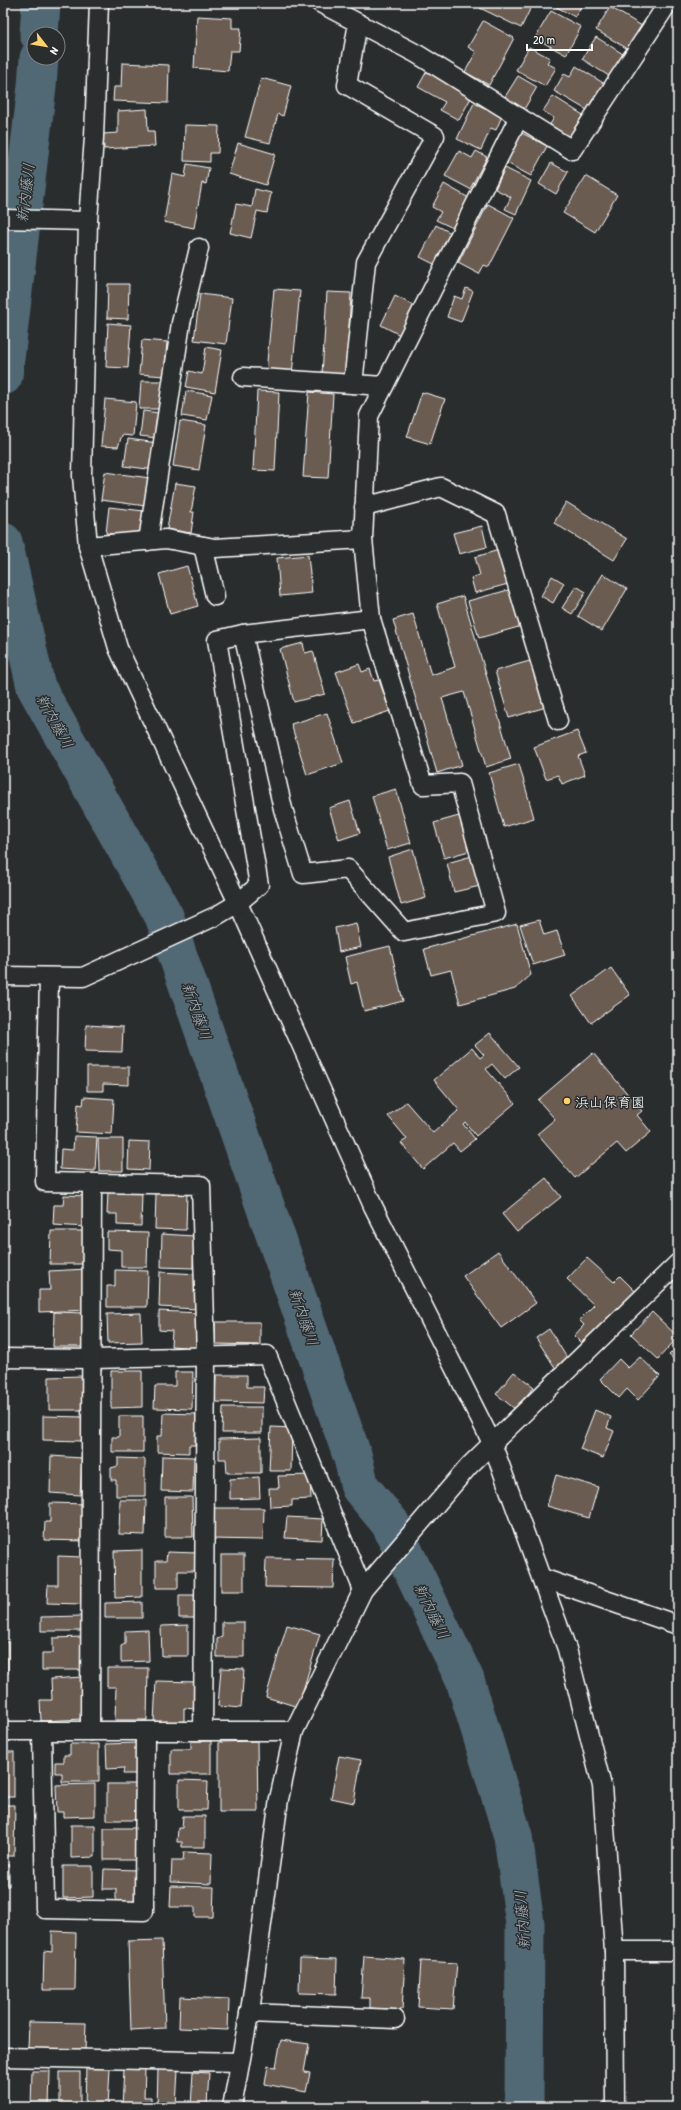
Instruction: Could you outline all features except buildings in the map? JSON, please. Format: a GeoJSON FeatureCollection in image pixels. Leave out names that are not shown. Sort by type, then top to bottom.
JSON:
{"type":"FeatureCollection","features":[{"type":"Feature","properties":{"kind":"street"},"geometry":{"type":"LineString","coordinates":[[100,3],[94,137],[88,221],[82,476],[88,546],[118,648],[238,903],[373,1206],[492,1443],[567,1649],[602,1786],[614,1951],[615,2107]]}},
{"type":"Feature","properties":{"kind":"street"},"geometry":{"type":"LineString","coordinates":[[320,3],[417,54],[572,150],[668,3]]}},
{"type":"Feature","properties":{"kind":"street"},"geometry":{"type":"LineString","coordinates":[[353,384],[366,262],[434,136],[347,85],[358,23]]}},
{"type":"Feature","properties":{"kind":"street"},"geometry":{"type":"LineString","coordinates":[[243,634],[283,809],[303,874],[348,869],[404,932],[496,913],[460,783],[424,784],[371,619],[363,539],[369,416],[519,117]]}},
{"type":"Feature","properties":{"kind":"street"},"geometry":{"type":"LineString","coordinates":[[3,220],[56,219],[88,221]]}},
{"type":"Feature","properties":{"kind":"street"},"geometry":{"type":"LineString","coordinates":[[148,541],[182,323],[199,248]]}},
{"type":"Feature","properties":{"kind":"street"},"geometry":{"type":"LineString","coordinates":[[243,377],[384,386]]}},
{"type":"Feature","properties":{"kind":"street"},"geometry":{"type":"LineString","coordinates":[[364,507],[441,487],[496,514],[558,721]]}},
{"type":"Feature","properties":{"kind":"street"},"geometry":{"type":"LineString","coordinates":[[88,546],[166,539],[215,548],[363,539]]}},
{"type":"Feature","properties":{"kind":"street"},"geometry":{"type":"LineString","coordinates":[[203,546],[215,596]]}},
{"type":"Feature","properties":{"kind":"street"},"geometry":{"type":"LineString","coordinates":[[3,976],[83,977],[216,916],[238,903],[259,885],[217,640],[243,634],[371,619]]}},
{"type":"Feature","properties":{"kind":"street"},"geometry":{"type":"LineString","coordinates":[[49,977],[45,1182],[201,1185],[206,1357],[203,1731]]}},
{"type":"Feature","properties":{"kind":"street"},"geometry":{"type":"LineString","coordinates":[[90,1731],[92,1183]]}},
{"type":"Feature","properties":{"kind":"street"},"geometry":{"type":"LineString","coordinates":[[232,2107],[249,2013],[279,1799],[294,1731],[363,1590],[375,1574],[469,1466],[678,1263]]}},
{"type":"Feature","properties":{"kind":"street"},"geometry":{"type":"LineString","coordinates":[[3,1358],[92,1359],[267,1355],[363,1590]]}},
{"type":"Feature","properties":{"kind":"street"},"geometry":{"type":"LineString","coordinates":[[542,1578],[678,1625]]}},
{"type":"Feature","properties":{"kind":"street"},"geometry":{"type":"LineString","coordinates":[[3,1731],[294,1731]]}},
{"type":"Feature","properties":{"kind":"street"},"geometry":{"type":"LineString","coordinates":[[42,1731],[45,1909],[144,1911],[145,1731]]}},
{"type":"Feature","properties":{"kind":"street"},"geometry":{"type":"LineString","coordinates":[[614,1951],[678,1951]]}},
{"type":"Feature","properties":{"kind":"street"},"geometry":{"type":"LineString","coordinates":[[249,2013],[395,2019]]}},
{"type":"Feature","properties":{"kind":"street"},"geometry":{"type":"LineString","coordinates":[[3,2057],[240,2062]]}},
{"type":"Feature","properties":{"kind":"waterway","name":"新内藤川"},"geometry":{"type":"LineString","coordinates":[[40,26],[41,3]]}},
{"type":"Feature","properties":{"kind":"waterway","name":"新内藤川"},"geometry":{"type":"LineString","coordinates":[[3,376],[38,66]]}},
{"type":"Feature","properties":{"kind":"waterway","name":"新内藤川"},"geometry":{"type":"LineString","coordinates":[[3,542],[36,687],[164,916],[353,1458],[360,1487],[390,1523],[465,1680],[513,1836],[525,1924],[524,2107]]}},
{"type":"Feature","properties":{"kind":"place","name":"浜山保育園"},"geometry":{"type":"Point","coordinates":[567,1101]}}]}
